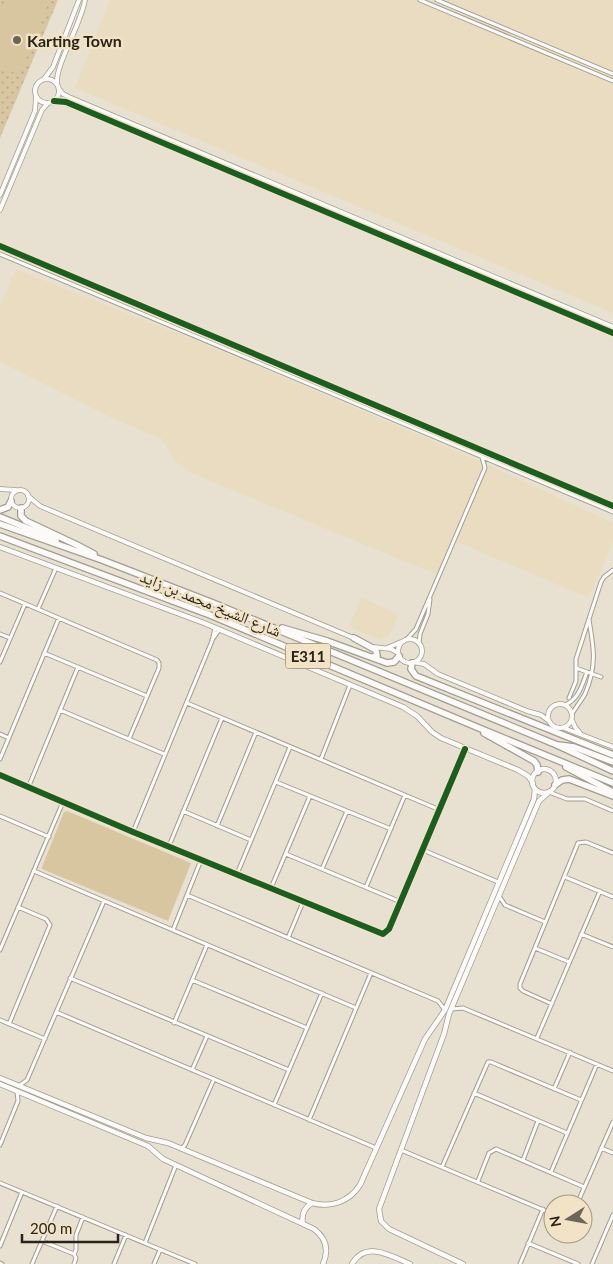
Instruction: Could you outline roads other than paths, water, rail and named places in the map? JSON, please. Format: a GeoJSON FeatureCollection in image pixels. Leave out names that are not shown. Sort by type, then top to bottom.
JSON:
{"type":"FeatureCollection","features":[{"type":"Feature","properties":{"kind":"highway"},"geometry":{"type":"LineString","coordinates":[[0,510],[8,507],[11,500]]}},
{"type":"Feature","properties":{"kind":"highway"},"geometry":{"type":"LineString","coordinates":[[22,508],[21,516],[26,521],[77,545],[102,560]]}},
{"type":"Feature","properties":{"kind":"highway"},"geometry":{"type":"LineString","coordinates":[[0,517],[42,534],[64,547]]}},
{"type":"Feature","properties":{"kind":"highway","name":"شارع الشيخ محمد بن زايد"},"geometry":{"type":"LineString","coordinates":[[0,524],[102,560],[262,623],[557,745],[613,771]]}},
{"type":"Feature","properties":{"kind":"highway","name":"شارع الشيخ محمد بن زايد"},"geometry":{"type":"LineString","coordinates":[[0,536],[210,615],[613,783]]}},
{"type":"Feature","properties":{"kind":"highway"},"geometry":{"type":"LineString","coordinates":[[262,623],[390,663],[394,662],[398,654]]}},
{"type":"Feature","properties":{"kind":"highway"},"geometry":{"type":"LineString","coordinates":[[354,638],[376,650],[377,656],[373,657]]}},
{"type":"Feature","properties":{"kind":"highway"},"geometry":{"type":"LineString","coordinates":[[413,663],[411,671],[416,676],[613,755]]}},
{"type":"Feature","properties":{"kind":"highway"},"geometry":{"type":"LineString","coordinates":[[479,728],[494,740],[532,759],[537,765],[537,772]]}},
{"type":"Feature","properties":{"kind":"highway"},"geometry":{"type":"LineString","coordinates":[[557,745],[574,747],[613,762]]}},
{"type":"Feature","properties":{"kind":"highway"},"geometry":{"type":"LineString","coordinates":[[551,758],[613,794]]}},
{"type":"Feature","properties":{"kind":"highway"},"geometry":{"type":"LineString","coordinates":[[555,786],[562,780],[569,779],[613,794]]}},
{"type":"Feature","properties":{"kind":"main road"},"geometry":{"type":"LineString","coordinates":[[0,547],[217,629],[407,709],[418,716],[436,736],[519,771],[529,774],[545,770],[551,772],[555,778],[555,786],[539,801],[456,997],[380,1206],[379,1215],[382,1223],[391,1230],[463,1264]]}},
{"type":"Feature","properties":{"kind":"main road"},"geometry":{"type":"LineString","coordinates":[[0,1078],[29,1093],[153,1141],[165,1142],[184,1148],[312,1203],[321,1205],[333,1204],[352,1194],[360,1185],[425,1039],[445,1010],[534,799],[535,789],[533,783],[528,776],[519,771]]}},
{"type":"Feature","properties":{"kind":"main road"},"geometry":{"type":"LineString","coordinates":[[533,783],[537,772]]}},
{"type":"Feature","properties":{"kind":"main road"},"geometry":{"type":"LineString","coordinates":[[535,789],[540,792],[548,792]]}},
{"type":"Feature","properties":{"kind":"main road"},"geometry":{"type":"LineString","coordinates":[[518,836],[520,838],[519,849]]}},
{"type":"Feature","properties":{"kind":"main road"},"geometry":{"type":"LineString","coordinates":[[0,1084],[17,1088]]}},
{"type":"Feature","properties":{"kind":"main road"},"geometry":{"type":"LineString","coordinates":[[29,1093],[151,1148],[160,1157],[177,1167],[316,1231],[324,1241],[326,1253],[323,1264]]}},
{"type":"Feature","properties":{"kind":"main road"},"geometry":{"type":"LineString","coordinates":[[151,1148],[153,1141]]}},
{"type":"Feature","properties":{"kind":"main road"},"geometry":{"type":"LineString","coordinates":[[303,1224],[304,1211],[312,1203]]}},
{"type":"Feature","properties":{"kind":"main road"},"geometry":{"type":"LineString","coordinates":[[352,1264],[360,1255],[374,1250],[410,1264]]}},
{"type":"Feature","properties":{"kind":"street"},"geometry":{"type":"LineString","coordinates":[[0,195],[35,111],[36,97],[34,90],[36,84],[53,67],[79,0]]}},
{"type":"Feature","properties":{"kind":"street"},"geometry":{"type":"LineString","coordinates":[[85,0],[79,23],[57,73],[57,84],[63,94],[613,327]]}},
{"type":"Feature","properties":{"kind":"street"},"geometry":{"type":"LineString","coordinates":[[420,0],[613,81]]}},
{"type":"Feature","properties":{"kind":"street"},"geometry":{"type":"LineString","coordinates":[[436,0],[613,74]]}},
{"type":"Feature","properties":{"kind":"street"},"geometry":{"type":"LineString","coordinates":[[44,78],[52,79],[57,84]]}},
{"type":"Feature","properties":{"kind":"street"},"geometry":{"type":"LineString","coordinates":[[54,101],[59,94],[59,89]]}},
{"type":"Feature","properties":{"kind":"street"},"geometry":{"type":"LineString","coordinates":[[36,97],[42,102],[66,102],[613,333]]}},
{"type":"Feature","properties":{"kind":"street"},"geometry":{"type":"LineString","coordinates":[[0,210],[42,110],[48,103]]}},
{"type":"Feature","properties":{"kind":"street"},"geometry":{"type":"LineString","coordinates":[[0,246],[613,506]]}},
{"type":"Feature","properties":{"kind":"street"},"geometry":{"type":"LineString","coordinates":[[0,254],[613,512]]}},
{"type":"Feature","properties":{"kind":"street"},"geometry":{"type":"LineString","coordinates":[[443,261],[442,258],[445,256]]}},
{"type":"Feature","properties":{"kind":"street"},"geometry":{"type":"LineString","coordinates":[[129,308],[128,305],[132,303]]}},
{"type":"Feature","properties":{"kind":"street"},"geometry":{"type":"LineString","coordinates":[[332,393],[335,390],[334,388]]}},
{"type":"Feature","properties":{"kind":"street"},"geometry":{"type":"LineString","coordinates":[[384,649],[407,639],[416,629],[484,468],[481,456]]}},
{"type":"Feature","properties":{"kind":"street"},"geometry":{"type":"LineString","coordinates":[[484,468],[495,462]]}},
{"type":"Feature","properties":{"kind":"street"},"geometry":{"type":"LineString","coordinates":[[0,489],[22,490],[40,506]]}},
{"type":"Feature","properties":{"kind":"street"},"geometry":{"type":"LineString","coordinates":[[0,489],[6,493],[15,506],[22,508],[32,505],[40,506],[378,648],[398,654],[406,662],[420,663],[438,674],[536,713],[554,726],[582,734],[613,747]]}},
{"type":"Feature","properties":{"kind":"street"},"geometry":{"type":"LineString","coordinates":[[11,500],[12,494],[16,490]]}},
{"type":"Feature","properties":{"kind":"street"},"geometry":{"type":"LineString","coordinates":[[22,508],[28,502],[28,496]]}},
{"type":"Feature","properties":{"kind":"street"},"geometry":{"type":"LineString","coordinates":[[38,609],[56,568]]}},
{"type":"Feature","properties":{"kind":"street"},"geometry":{"type":"LineString","coordinates":[[568,698],[576,681],[576,659],[601,582],[613,570]]}},
{"type":"Feature","properties":{"kind":"street"},"geometry":{"type":"LineString","coordinates":[[427,666],[419,644],[420,634],[428,614],[432,591]]}},
{"type":"Feature","properties":{"kind":"street"},"geometry":{"type":"LineString","coordinates":[[0,593],[157,660],[160,667],[129,739]]}},
{"type":"Feature","properties":{"kind":"street"},"geometry":{"type":"LineString","coordinates":[[0,662],[24,604]]}},
{"type":"Feature","properties":{"kind":"street"},"geometry":{"type":"LineString","coordinates":[[0,759],[59,618]]}},
{"type":"Feature","properties":{"kind":"street"},"geometry":{"type":"LineString","coordinates":[[561,728],[568,725],[587,688],[594,656],[589,620]]}},
{"type":"Feature","properties":{"kind":"street"},"geometry":{"type":"LineString","coordinates":[[133,832],[217,629]]}},
{"type":"Feature","properties":{"kind":"street"},"geometry":{"type":"LineString","coordinates":[[0,634],[10,638]]}},
{"type":"Feature","properties":{"kind":"street"},"geometry":{"type":"LineString","coordinates":[[407,639],[414,640],[419,644]]}},
{"type":"Feature","properties":{"kind":"street"},"geometry":{"type":"LineString","coordinates":[[398,654],[398,647],[402,642]]}},
{"type":"Feature","properties":{"kind":"street"},"geometry":{"type":"LineString","coordinates":[[44,653],[148,696]]}},
{"type":"Feature","properties":{"kind":"street"},"geometry":{"type":"LineString","coordinates":[[413,663],[419,659],[422,653]]}},
{"type":"Feature","properties":{"kind":"street"},"geometry":{"type":"LineString","coordinates":[[28,788],[78,667]]}},
{"type":"Feature","properties":{"kind":"street"},"geometry":{"type":"LineString","coordinates":[[575,667],[601,677]]}},
{"type":"Feature","properties":{"kind":"street"},"geometry":{"type":"LineString","coordinates":[[536,713],[550,709],[556,704],[565,704],[575,698],[589,673]]}},
{"type":"Feature","properties":{"kind":"street"},"geometry":{"type":"LineString","coordinates":[[321,760],[352,686]]}},
{"type":"Feature","properties":{"kind":"street"},"geometry":{"type":"LineString","coordinates":[[186,703],[440,810]]}},
{"type":"Feature","properties":{"kind":"street"},"geometry":{"type":"LineString","coordinates":[[565,704],[571,710],[575,727],[582,734]]}},
{"type":"Feature","properties":{"kind":"street"},"geometry":{"type":"LineString","coordinates":[[549,721],[548,713],[550,709]]}},
{"type":"Feature","properties":{"kind":"street"},"geometry":{"type":"LineString","coordinates":[[60,710],[164,754]]}},
{"type":"Feature","properties":{"kind":"street"},"geometry":{"type":"LineString","coordinates":[[168,846],[222,718]]}},
{"type":"Feature","properties":{"kind":"street"},"geometry":{"type":"LineString","coordinates":[[217,826],[256,732]]}},
{"type":"Feature","properties":{"kind":"street"},"geometry":{"type":"LineString","coordinates":[[0,734],[9,738]]}},
{"type":"Feature","properties":{"kind":"street"},"geometry":{"type":"LineString","coordinates":[[237,874],[290,747]]}},
{"type":"Feature","properties":{"kind":"street"},"geometry":{"type":"LineString","coordinates":[[0,776],[383,934],[389,930],[466,749]]}},
{"type":"Feature","properties":{"kind":"street"},"geometry":{"type":"LineString","coordinates":[[276,782],[391,829]]}},
{"type":"Feature","properties":{"kind":"street"},"geometry":{"type":"LineString","coordinates":[[555,786],[560,796]]}},
{"type":"Feature","properties":{"kind":"street"},"geometry":{"type":"LineString","coordinates":[[548,792],[567,799],[585,799],[613,811]]}},
{"type":"Feature","properties":{"kind":"street"},"geometry":{"type":"LineString","coordinates":[[366,887],[405,795]]}},
{"type":"Feature","properties":{"kind":"street"},"geometry":{"type":"LineString","coordinates":[[272,888],[310,796]]}},
{"type":"Feature","properties":{"kind":"street"},"geometry":{"type":"LineString","coordinates":[[0,950],[2,940],[64,802]]}},
{"type":"Feature","properties":{"kind":"street"},"geometry":{"type":"LineString","coordinates":[[183,811],[252,840]]}},
{"type":"Feature","properties":{"kind":"street"},"geometry":{"type":"LineString","coordinates":[[322,869],[348,812]]}},
{"type":"Feature","properties":{"kind":"street"},"geometry":{"type":"LineString","coordinates":[[0,816],[49,837]]}},
{"type":"Feature","properties":{"kind":"street"},"geometry":{"type":"LineString","coordinates":[[552,1004],[520,988],[545,922],[577,846],[581,842],[586,842],[613,853]]}},
{"type":"Feature","properties":{"kind":"street"},"geometry":{"type":"LineString","coordinates":[[423,850],[498,882]]}},
{"type":"Feature","properties":{"kind":"street"},"geometry":{"type":"LineString","coordinates":[[286,854],[401,902]]}},
{"type":"Feature","properties":{"kind":"street"},"geometry":{"type":"LineString","coordinates":[[173,930],[201,860]]}},
{"type":"Feature","properties":{"kind":"street"},"geometry":{"type":"LineString","coordinates":[[34,871],[356,1008]]}},
{"type":"Feature","properties":{"kind":"street"},"geometry":{"type":"LineString","coordinates":[[565,876],[613,897]]}},
{"type":"Feature","properties":{"kind":"street"},"geometry":{"type":"LineString","coordinates":[[537,1038],[600,891]]}},
{"type":"Feature","properties":{"kind":"street"},"geometry":{"type":"LineString","coordinates":[[187,895],[438,1001],[445,1010]]}},
{"type":"Feature","properties":{"kind":"street"},"geometry":{"type":"LineString","coordinates":[[499,895],[505,905],[545,922]]}},
{"type":"Feature","properties":{"kind":"street"},"geometry":{"type":"LineString","coordinates":[[0,1145],[18,1101],[17,1088],[27,1080],[104,901]]}},
{"type":"Feature","properties":{"kind":"street"},"geometry":{"type":"LineString","coordinates":[[288,938],[303,902]]}},
{"type":"Feature","properties":{"kind":"street"},"geometry":{"type":"LineString","coordinates":[[494,908],[505,905]]}},
{"type":"Feature","properties":{"kind":"street"},"geometry":{"type":"LineString","coordinates":[[9,1024],[50,925],[46,919],[18,906]]}},
{"type":"Feature","properties":{"kind":"street"},"geometry":{"type":"LineString","coordinates":[[581,934],[613,947]]}},
{"type":"Feature","properties":{"kind":"street"},"geometry":{"type":"LineString","coordinates":[[174,1022],[207,946]]}},
{"type":"Feature","properties":{"kind":"street"},"geometry":{"type":"LineString","coordinates":[[535,948],[569,962]]}},
{"type":"Feature","properties":{"kind":"street"},"geometry":{"type":"LineString","coordinates":[[308,1120],[371,973]]}},
{"type":"Feature","properties":{"kind":"street"},"geometry":{"type":"LineString","coordinates":[[70,978],[289,1070]]}},
{"type":"Feature","properties":{"kind":"street"},"geometry":{"type":"LineString","coordinates":[[192,980],[307,1028]]}},
{"type":"Feature","properties":{"kind":"street"},"geometry":{"type":"LineString","coordinates":[[274,1105],[322,994]]}},
{"type":"Feature","properties":{"kind":"street"},"geometry":{"type":"LineString","coordinates":[[456,997],[463,1008]]}},
{"type":"Feature","properties":{"kind":"street"},"geometry":{"type":"LineString","coordinates":[[438,1001],[450,998]]}},
{"type":"Feature","properties":{"kind":"street"},"geometry":{"type":"LineString","coordinates":[[451,1010],[457,1007],[463,1008],[613,1071]]}},
{"type":"Feature","properties":{"kind":"street"},"geometry":{"type":"LineString","coordinates":[[56,1012],[376,1148]]}},
{"type":"Feature","properties":{"kind":"street"},"geometry":{"type":"LineString","coordinates":[[0,1020],[44,1039]]}},
{"type":"Feature","properties":{"kind":"street"},"geometry":{"type":"LineString","coordinates":[[192,1070],[207,1036]]}},
{"type":"Feature","properties":{"kind":"street"},"geometry":{"type":"LineString","coordinates":[[554,1089],[570,1052]]}},
{"type":"Feature","properties":{"kind":"street"},"geometry":{"type":"LineString","coordinates":[[442,1167],[486,1064],[490,1062],[581,1100]]}},
{"type":"Feature","properties":{"kind":"street"},"geometry":{"type":"LineString","coordinates":[[551,1172],[597,1064]]}},
{"type":"Feature","properties":{"kind":"street"},"geometry":{"type":"LineString","coordinates":[[184,1148],[214,1079]]}},
{"type":"Feature","properties":{"kind":"street"},"geometry":{"type":"LineString","coordinates":[[18,1101],[29,1093],[27,1080]]}},
{"type":"Feature","properties":{"kind":"street"},"geometry":{"type":"LineString","coordinates":[[473,1093],[567,1133]]}},
{"type":"Feature","properties":{"kind":"street"},"geometry":{"type":"LineString","coordinates":[[523,1160],[538,1121]]}},
{"type":"Feature","properties":{"kind":"street"},"geometry":{"type":"LineString","coordinates":[[581,1194],[613,1122]]}},
{"type":"Feature","properties":{"kind":"street"},"geometry":{"type":"LineString","coordinates":[[601,1148],[613,1154]]}},
{"type":"Feature","properties":{"kind":"street"},"geometry":{"type":"LineString","coordinates":[[478,1181],[489,1153],[493,1149],[498,1149],[584,1187]]}},
{"type":"Feature","properties":{"kind":"street"},"geometry":{"type":"LineString","coordinates":[[401,1150],[543,1209],[520,1264]]}},
{"type":"Feature","properties":{"kind":"street"},"geometry":{"type":"LineString","coordinates":[[145,1243],[177,1167]]}},
{"type":"Feature","properties":{"kind":"street"},"geometry":{"type":"LineString","coordinates":[[0,1182],[195,1264]]}},
{"type":"Feature","properties":{"kind":"street"},"geometry":{"type":"LineString","coordinates":[[0,1246],[22,1192]]}},
{"type":"Feature","properties":{"kind":"street"},"geometry":{"type":"LineString","coordinates":[[32,1264],[57,1206]]}},
{"type":"Feature","properties":{"kind":"street"},"geometry":{"type":"LineString","coordinates":[[592,1264],[613,1215]]}},
{"type":"Feature","properties":{"kind":"street"},"geometry":{"type":"LineString","coordinates":[[74,1264],[76,1258],[74,1254],[76,1250],[76,1235],[83,1217]]}},
{"type":"Feature","properties":{"kind":"street"},"geometry":{"type":"LineString","coordinates":[[114,1264],[126,1235]]}},
{"type":"Feature","properties":{"kind":"street"},"geometry":{"type":"LineString","coordinates":[[42,1241],[74,1254]]}},
{"type":"Feature","properties":{"kind":"street"},"geometry":{"type":"LineString","coordinates":[[528,1243],[578,1264]]}},
{"type":"Feature","properties":{"kind":"street"},"geometry":{"type":"LineString","coordinates":[[154,1264],[160,1250]]}},
{"type":"Feature","properties":{"kind":"place","name":"Karting Town"},"geometry":{"type":"Point","coordinates":[17,40]}}]}
